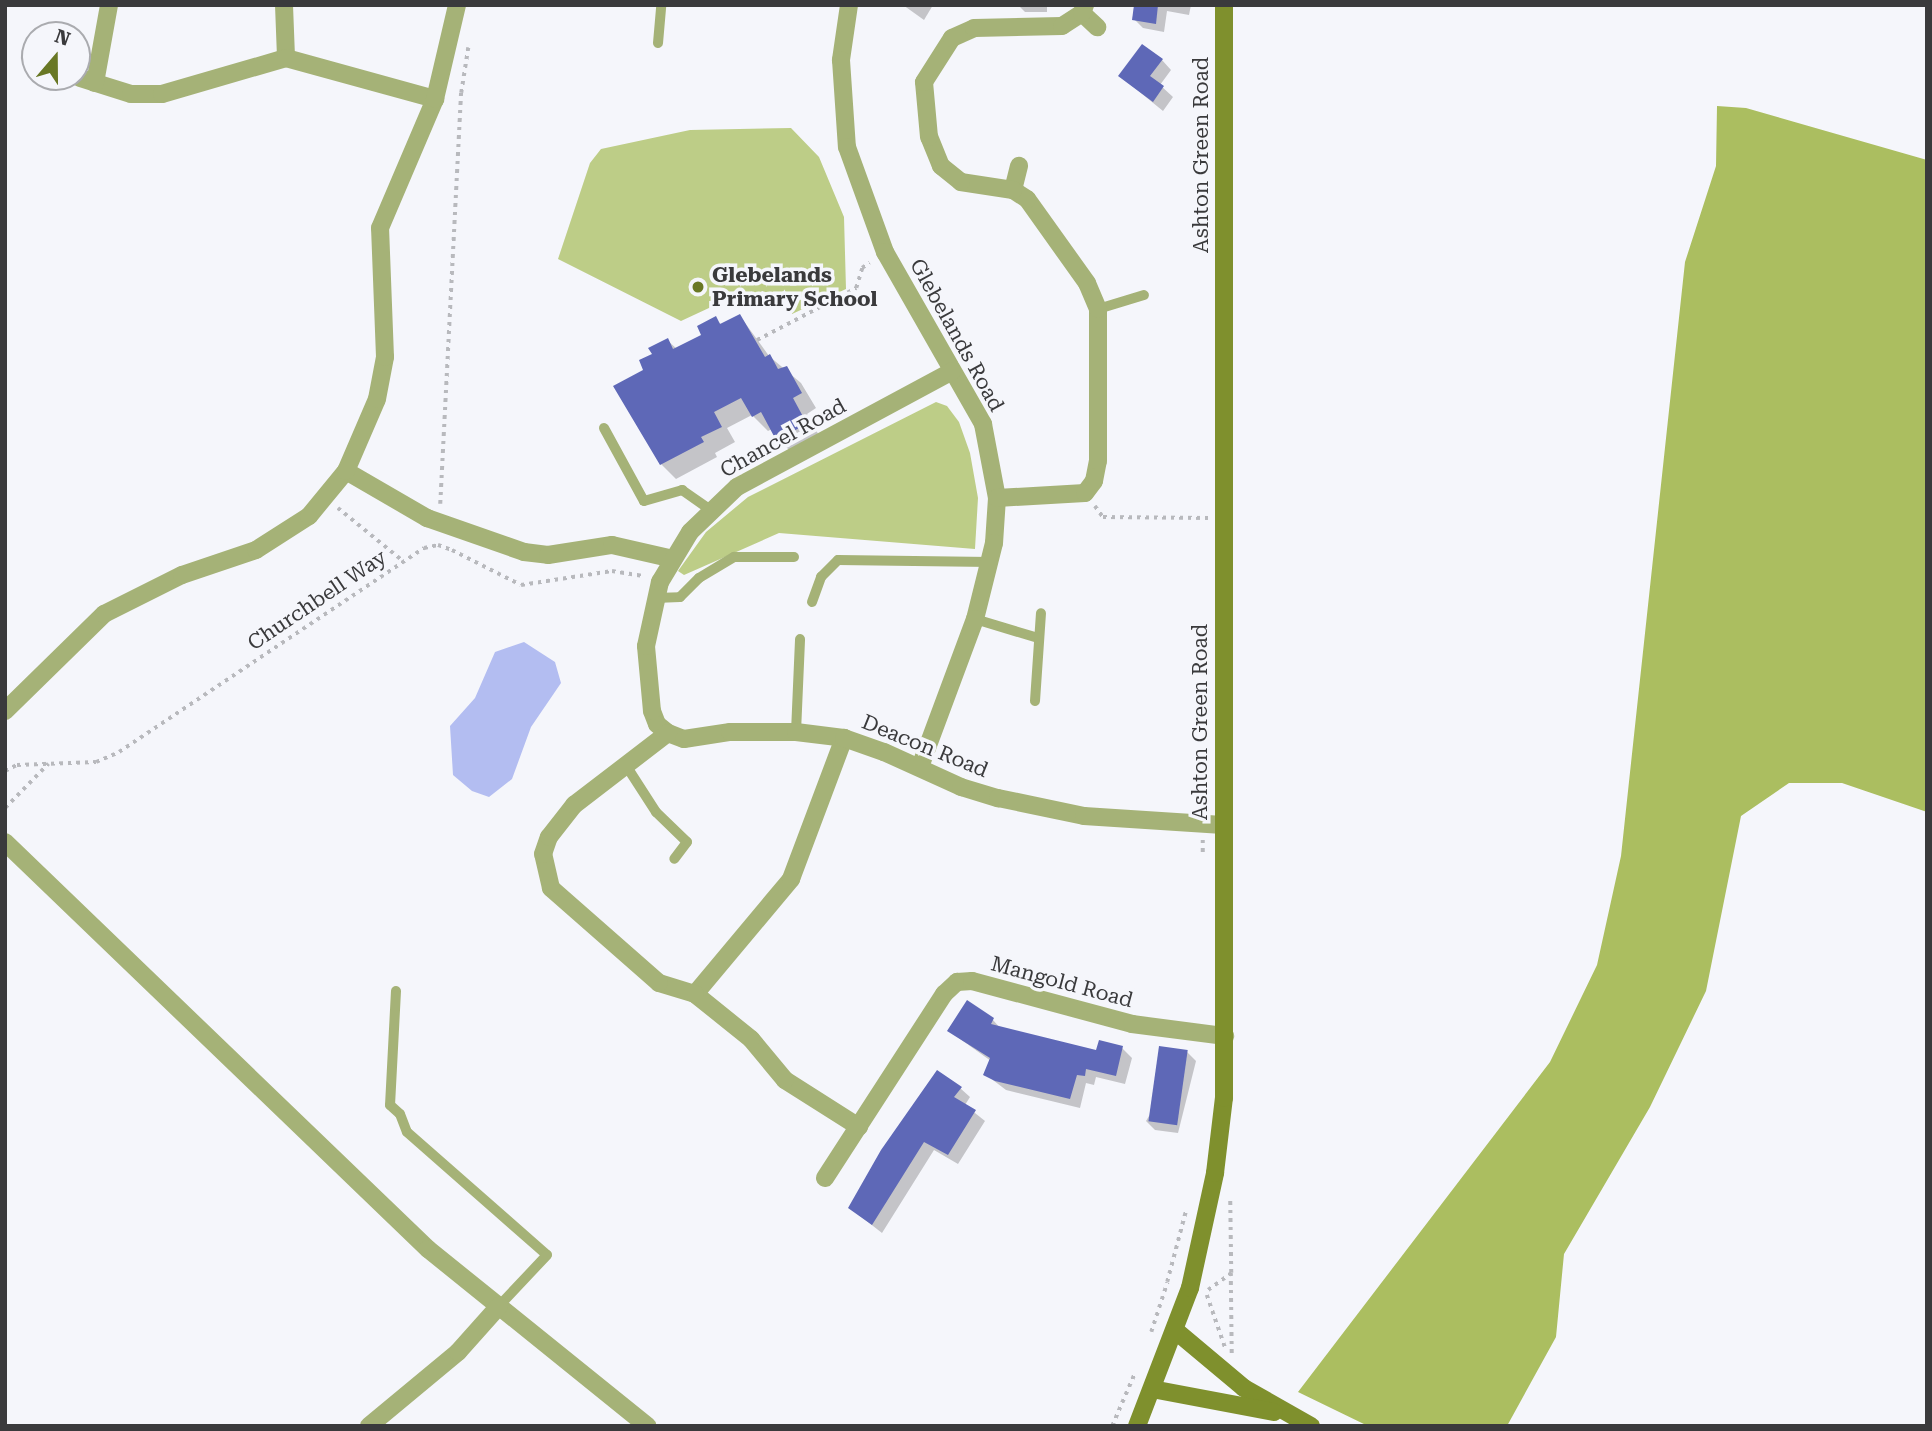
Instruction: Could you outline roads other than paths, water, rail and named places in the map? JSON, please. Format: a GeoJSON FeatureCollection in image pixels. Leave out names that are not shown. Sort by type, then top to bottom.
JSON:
{"type":"FeatureCollection","features":[{"type":"Feature","properties":{"kind":"street"},"geometry":{"type":"LineString","coordinates":[[109,5],[87,81],[131,94],[162,94],[286,58],[435,99]]}},
{"type":"Feature","properties":{"kind":"street"},"geometry":{"type":"LineString","coordinates":[[284,5],[286,58]]}},
{"type":"Feature","properties":{"kind":"street"},"geometry":{"type":"LineString","coordinates":[[5,711],[104,614],[181,575],[256,550],[309,516],[346,471],[377,400],[385,357],[380,228],[435,99],[457,5]]}},
{"type":"Feature","properties":{"kind":"street","name":"Glebelands Road"},"geometry":{"type":"LineString","coordinates":[[849,5],[841,60],[842,111],[847,147],[885,252],[983,424],[997,498],[990,562],[975,619],[920,766]]}},
{"type":"Feature","properties":{"kind":"street","name":"Ashton Green Road"},"geometry":{"type":"LineString","coordinates":[[1137,1426],[1176,1331],[1196,1264],[1215,1173],[1225,1036],[1223,825],[1214,518],[1224,5]]}},
{"type":"Feature","properties":{"kind":"street"},"geometry":{"type":"LineString","coordinates":[[997,498],[1086,493],[1098,461],[1098,309],[1087,283],[1027,199],[1013,190],[961,182],[941,166],[929,137],[924,82],[952,38],[974,28],[1062,26],[1084,9],[1097,27]]}},
{"type":"Feature","properties":{"kind":"street"},"geometry":{"type":"LineString","coordinates":[[1013,190],[1019,166]]}},
{"type":"Feature","properties":{"kind":"street","name":"Chancel Road"},"geometry":{"type":"LineString","coordinates":[[668,733],[657,724],[652,711],[645,665],[657,590],[673,559],[709,509],[737,488],[952,371]]}},
{"type":"Feature","properties":{"kind":"street"},"geometry":{"type":"LineString","coordinates":[[346,471],[439,522],[524,552],[548,555],[612,545],[673,559]]}},
{"type":"Feature","properties":{"kind":"street","name":"Deacon Road"},"geometry":{"type":"LineString","coordinates":[[668,733],[684,739],[730,733],[796,732],[844,738],[920,766],[961,788],[998,798],[1084,816],[1223,825]]}},
{"type":"Feature","properties":{"kind":"street"},"geometry":{"type":"LineString","coordinates":[[668,733],[627,767],[588,792],[560,820],[543,854],[544,873],[565,904],[659,983],[695,994],[751,1039],[785,1080],[859,1127]]}},
{"type":"Feature","properties":{"kind":"street"},"geometry":{"type":"LineString","coordinates":[[695,994],[791,879],[844,738]]}},
{"type":"Feature","properties":{"kind":"street"},"geometry":{"type":"LineString","coordinates":[[5,842],[428,1249],[647,1426]]}},
{"type":"Feature","properties":{"kind":"street","name":"Mangold Road"},"geometry":{"type":"LineString","coordinates":[[825,1178],[944,994],[961,981],[1127,1023],[1225,1036]]}},
{"type":"Feature","properties":{"kind":"street"},"geometry":{"type":"LineString","coordinates":[[369,1426],[458,1352],[499,1306]]}},
{"type":"Feature","properties":{"kind":"street"},"geometry":{"type":"LineString","coordinates":[[1176,1331],[1244,1388],[1287,1415],[1311,1426]]}},
{"type":"Feature","properties":{"kind":"street"},"geometry":{"type":"LineString","coordinates":[[1152,1389],[1287,1415]]}},
{"type":"Feature","properties":{"kind":"lane"},"geometry":{"type":"LineString","coordinates":[[659,43],[661,5]]}},
{"type":"Feature","properties":{"kind":"lane"},"geometry":{"type":"LineString","coordinates":[[1098,309],[1144,295]]}},
{"type":"Feature","properties":{"kind":"lane"},"geometry":{"type":"LineString","coordinates":[[604,428],[644,501],[682,490],[709,509]]}},
{"type":"Feature","properties":{"kind":"lane"},"geometry":{"type":"LineString","coordinates":[[657,590],[680,597],[699,578],[734,557],[794,557]]}},
{"type":"Feature","properties":{"kind":"lane"},"geometry":{"type":"LineString","coordinates":[[812,602],[821,577],[838,560],[990,562]]}},
{"type":"Feature","properties":{"kind":"lane"},"geometry":{"type":"LineString","coordinates":[[1035,701],[1041,613]]}},
{"type":"Feature","properties":{"kind":"lane"},"geometry":{"type":"LineString","coordinates":[[975,619],[1038,638]]}},
{"type":"Feature","properties":{"kind":"lane"},"geometry":{"type":"LineString","coordinates":[[796,732],[800,639]]}},
{"type":"Feature","properties":{"kind":"lane"},"geometry":{"type":"LineString","coordinates":[[627,767],[656,812],[687,842],[674,859]]}},
{"type":"Feature","properties":{"kind":"lane"},"geometry":{"type":"LineString","coordinates":[[396,991],[390,1105],[400,1114],[407,1132],[547,1255],[499,1306]]}},
{"type":"Feature","properties":{"kind":"water"},"geometry":{"type":"Polygon","coordinates":[[[524,642],[555,662],[561,683],[531,727],[512,779],[489,797],[472,791],[453,775],[450,726],[475,698],[495,652],[524,642]]]}},
{"type":"Feature","properties":{"kind":"place","name":"Glebelands Primary School"},"geometry":{"type":"Point","coordinates":[698,287]}}]}
